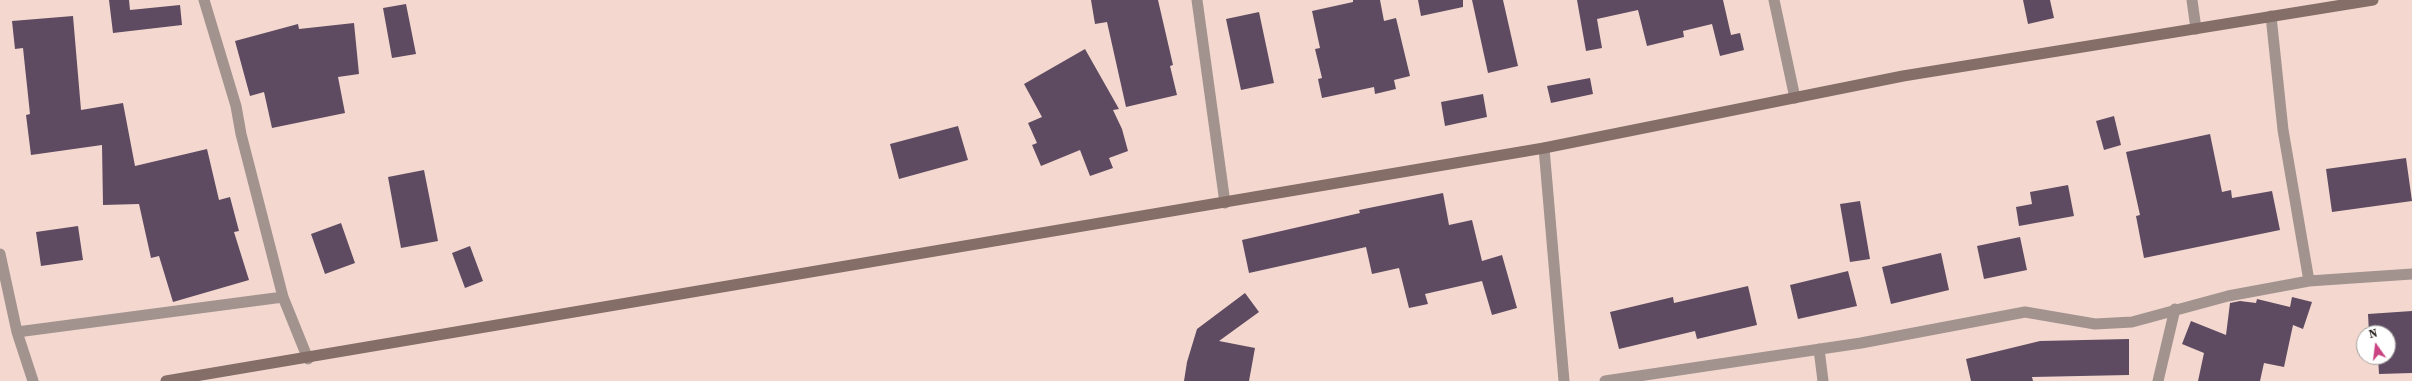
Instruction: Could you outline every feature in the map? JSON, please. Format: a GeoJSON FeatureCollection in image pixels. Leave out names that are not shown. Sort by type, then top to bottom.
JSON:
{"type":"FeatureCollection","features":[{"type":"Feature","properties":{"kind":"main road"},"geometry":{"type":"LineString","coordinates":[[166,381],[1544,148],[1903,76],[2373,0]]}},
{"type":"Feature","properties":{"kind":"street"},"geometry":{"type":"LineString","coordinates":[[204,0],[236,106],[242,141],[283,297],[308,358]]}},
{"type":"Feature","properties":{"kind":"street"},"geometry":{"type":"LineString","coordinates":[[1197,0],[1225,202]]}},
{"type":"Feature","properties":{"kind":"street"},"geometry":{"type":"LineString","coordinates":[[1774,0],[1795,98]]}},
{"type":"Feature","properties":{"kind":"street"},"geometry":{"type":"LineString","coordinates":[[2192,0],[2196,29]]}},
{"type":"Feature","properties":{"kind":"street"},"geometry":{"type":"LineString","coordinates":[[2271,16],[2283,130],[2309,281]]}},
{"type":"Feature","properties":{"kind":"street"},"geometry":{"type":"LineString","coordinates":[[1544,148],[1564,381]]}},
{"type":"Feature","properties":{"kind":"street"},"geometry":{"type":"LineString","coordinates":[[0,254],[17,332],[32,381]]}},
{"type":"Feature","properties":{"kind":"street"},"geometry":{"type":"LineString","coordinates":[[1606,381],[1819,349],[2025,312],[2095,324],[2132,322],[2175,309],[2228,296],[2309,281],[2412,274]]}},
{"type":"Feature","properties":{"kind":"street"},"geometry":{"type":"LineString","coordinates":[[17,332],[283,297]]}},
{"type":"Feature","properties":{"kind":"street"},"geometry":{"type":"LineString","coordinates":[[2158,381],[2175,309]]}},
{"type":"Feature","properties":{"kind":"street"},"geometry":{"type":"LineString","coordinates":[[1819,349],[1823,381]]}},
{"type":"Feature","properties":{"kind":"building"},"geometry":{"type":"Polygon","coordinates":[[[109,0],[129,0],[130,10],[180,5],[182,25],[113,33],[109,0]]]}},
{"type":"Feature","properties":{"kind":"building"},"geometry":{"type":"Polygon","coordinates":[[[1091,0],[1158,0],[1173,65],[1170,66],[1177,95],[1126,107],[1107,22],[1095,24],[1091,0]]]}},
{"type":"Feature","properties":{"kind":"building"},"geometry":{"type":"Polygon","coordinates":[[[1353,0],[1380,0],[1384,21],[1396,18],[1410,76],[1394,80],[1396,89],[1375,94],[1374,87],[1322,98],[1318,79],[1322,78],[1315,49],[1320,48],[1312,11],[1353,2],[1353,0]]]}},
{"type":"Feature","properties":{"kind":"building"},"geometry":{"type":"Polygon","coordinates":[[[1418,0],[1463,0],[1463,7],[1421,16],[1418,0]]]}},
{"type":"Feature","properties":{"kind":"building"},"geometry":{"type":"Polygon","coordinates":[[[1472,0],[1503,0],[1518,66],[1488,73],[1472,0]]]}},
{"type":"Feature","properties":{"kind":"building"},"geometry":{"type":"Polygon","coordinates":[[[1577,0],[1723,0],[1731,35],[1740,33],[1744,50],[1720,56],[1712,24],[1683,31],[1684,37],[1647,46],[1638,10],[1597,19],[1602,48],[1586,51],[1577,0]]]}},
{"type":"Feature","properties":{"kind":"building"},"geometry":{"type":"Polygon","coordinates":[[[2023,0],[2050,0],[2054,18],[2028,24],[2023,0]]]}},
{"type":"Feature","properties":{"kind":"building"},"geometry":{"type":"Polygon","coordinates":[[[406,4],[416,54],[392,58],[383,8],[406,4]]]}},
{"type":"Feature","properties":{"kind":"building"},"geometry":{"type":"Polygon","coordinates":[[[1259,12],[1274,83],[1241,90],[1226,19],[1259,12]]]}},
{"type":"Feature","properties":{"kind":"building"},"geometry":{"type":"Polygon","coordinates":[[[73,16],[81,110],[123,103],[135,166],[207,149],[219,200],[230,197],[239,231],[234,232],[249,280],[173,302],[159,256],[151,258],[139,204],[103,205],[102,145],[31,155],[26,115],[30,114],[23,48],[15,49],[12,21],[73,16]]]}},
{"type":"Feature","properties":{"kind":"building"},"geometry":{"type":"Polygon","coordinates":[[[354,23],[359,74],[338,77],[345,113],[272,128],[264,92],[250,96],[235,41],[298,24],[299,29],[354,23]]]}},
{"type":"Feature","properties":{"kind":"building"},"geometry":{"type":"Polygon","coordinates":[[[1085,49],[1119,109],[1113,110],[1122,129],[1128,151],[1109,158],[1113,168],[1090,176],[1080,150],[1041,166],[1032,145],[1037,143],[1028,123],[1042,117],[1024,84],[1085,49]]]}},
{"type":"Feature","properties":{"kind":"building"},"geometry":{"type":"Polygon","coordinates":[[[1590,78],[1593,94],[1551,103],[1547,86],[1590,78]]]}},
{"type":"Feature","properties":{"kind":"building"},"geometry":{"type":"Polygon","coordinates":[[[1483,94],[1487,117],[1445,126],[1441,102],[1483,94]]]}},
{"type":"Feature","properties":{"kind":"building"},"geometry":{"type":"Polygon","coordinates":[[[2114,116],[2121,145],[2104,150],[2096,121],[2114,116]]]}},
{"type":"Feature","properties":{"kind":"building"},"geometry":{"type":"Polygon","coordinates":[[[958,126],[968,160],[899,179],[890,144],[958,126]]]}},
{"type":"Feature","properties":{"kind":"building"},"geometry":{"type":"Polygon","coordinates":[[[2210,134],[2222,192],[2231,190],[2232,198],[2272,191],[2280,230],[2144,258],[2136,216],[2140,215],[2126,152],[2210,134]]]}},
{"type":"Feature","properties":{"kind":"building"},"geometry":{"type":"Polygon","coordinates":[[[2406,158],[2412,201],[2332,212],[2326,169],[2406,158]]]}},
{"type":"Feature","properties":{"kind":"building"},"geometry":{"type":"Polygon","coordinates":[[[424,170],[438,241],[401,248],[388,177],[424,170]]]}},
{"type":"Feature","properties":{"kind":"building"},"geometry":{"type":"Polygon","coordinates":[[[2068,185],[2074,216],[2019,226],[2016,207],[2032,204],[2030,192],[2068,185]]]}},
{"type":"Feature","properties":{"kind":"building"},"geometry":{"type":"Polygon","coordinates":[[[1443,193],[1449,225],[1472,220],[1482,261],[1502,255],[1517,308],[1492,315],[1482,281],[1425,294],[1428,304],[1409,308],[1399,268],[1372,274],[1366,247],[1249,273],[1242,240],[1360,213],[1359,210],[1443,193]]]}},
{"type":"Feature","properties":{"kind":"building"},"geometry":{"type":"Polygon","coordinates":[[[1860,201],[1870,259],[1850,262],[1840,204],[1860,201]]]}},
{"type":"Feature","properties":{"kind":"building"},"geometry":{"type":"Polygon","coordinates":[[[341,223],[355,263],[325,274],[311,234],[341,223]]]}},
{"type":"Feature","properties":{"kind":"building"},"geometry":{"type":"Polygon","coordinates":[[[78,226],[83,260],[41,266],[36,232],[78,226]]]}},
{"type":"Feature","properties":{"kind":"building"},"geometry":{"type":"Polygon","coordinates":[[[2020,237],[2027,270],[1984,279],[1977,246],[2020,237]]]}},
{"type":"Feature","properties":{"kind":"building"},"geometry":{"type":"Polygon","coordinates":[[[470,246],[483,281],[465,288],[452,253],[470,246]]]}},
{"type":"Feature","properties":{"kind":"building"},"geometry":{"type":"Polygon","coordinates":[[[1941,253],[1949,290],[1891,304],[1882,267],[1941,253]]]}},
{"type":"Feature","properties":{"kind":"building"},"geometry":{"type":"Polygon","coordinates":[[[1848,271],[1857,306],[1798,319],[1790,285],[1848,271]]]}},
{"type":"Feature","properties":{"kind":"building"},"geometry":{"type":"Polygon","coordinates":[[[1748,286],[1757,325],[1697,339],[1695,331],[1619,349],[1610,312],[1673,297],[1674,303],[1748,286]]]}},
{"type":"Feature","properties":{"kind":"building"},"geometry":{"type":"Polygon","coordinates":[[[1245,293],[1259,312],[1219,341],[1255,348],[1249,381],[1184,381],[1187,362],[1197,329],[1245,293]]]}},
{"type":"Feature","properties":{"kind":"building"},"geometry":{"type":"Polygon","coordinates":[[[2292,297],[2312,302],[2303,329],[2293,325],[2284,367],[2264,363],[2260,381],[2198,381],[2204,353],[2182,344],[2191,321],[2226,335],[2230,303],[2240,301],[2256,303],[2257,299],[2290,307],[2292,297]]]}},
{"type":"Feature","properties":{"kind":"building"},"geometry":{"type":"Polygon","coordinates":[[[2412,311],[2412,373],[2379,374],[2378,365],[2396,365],[2396,325],[2369,325],[2368,314],[2412,311]]]}},
{"type":"Feature","properties":{"kind":"building"},"geometry":{"type":"Polygon","coordinates":[[[2129,339],[2129,375],[2032,377],[2033,381],[1971,381],[1966,359],[2040,341],[2129,339]]]}}]}
